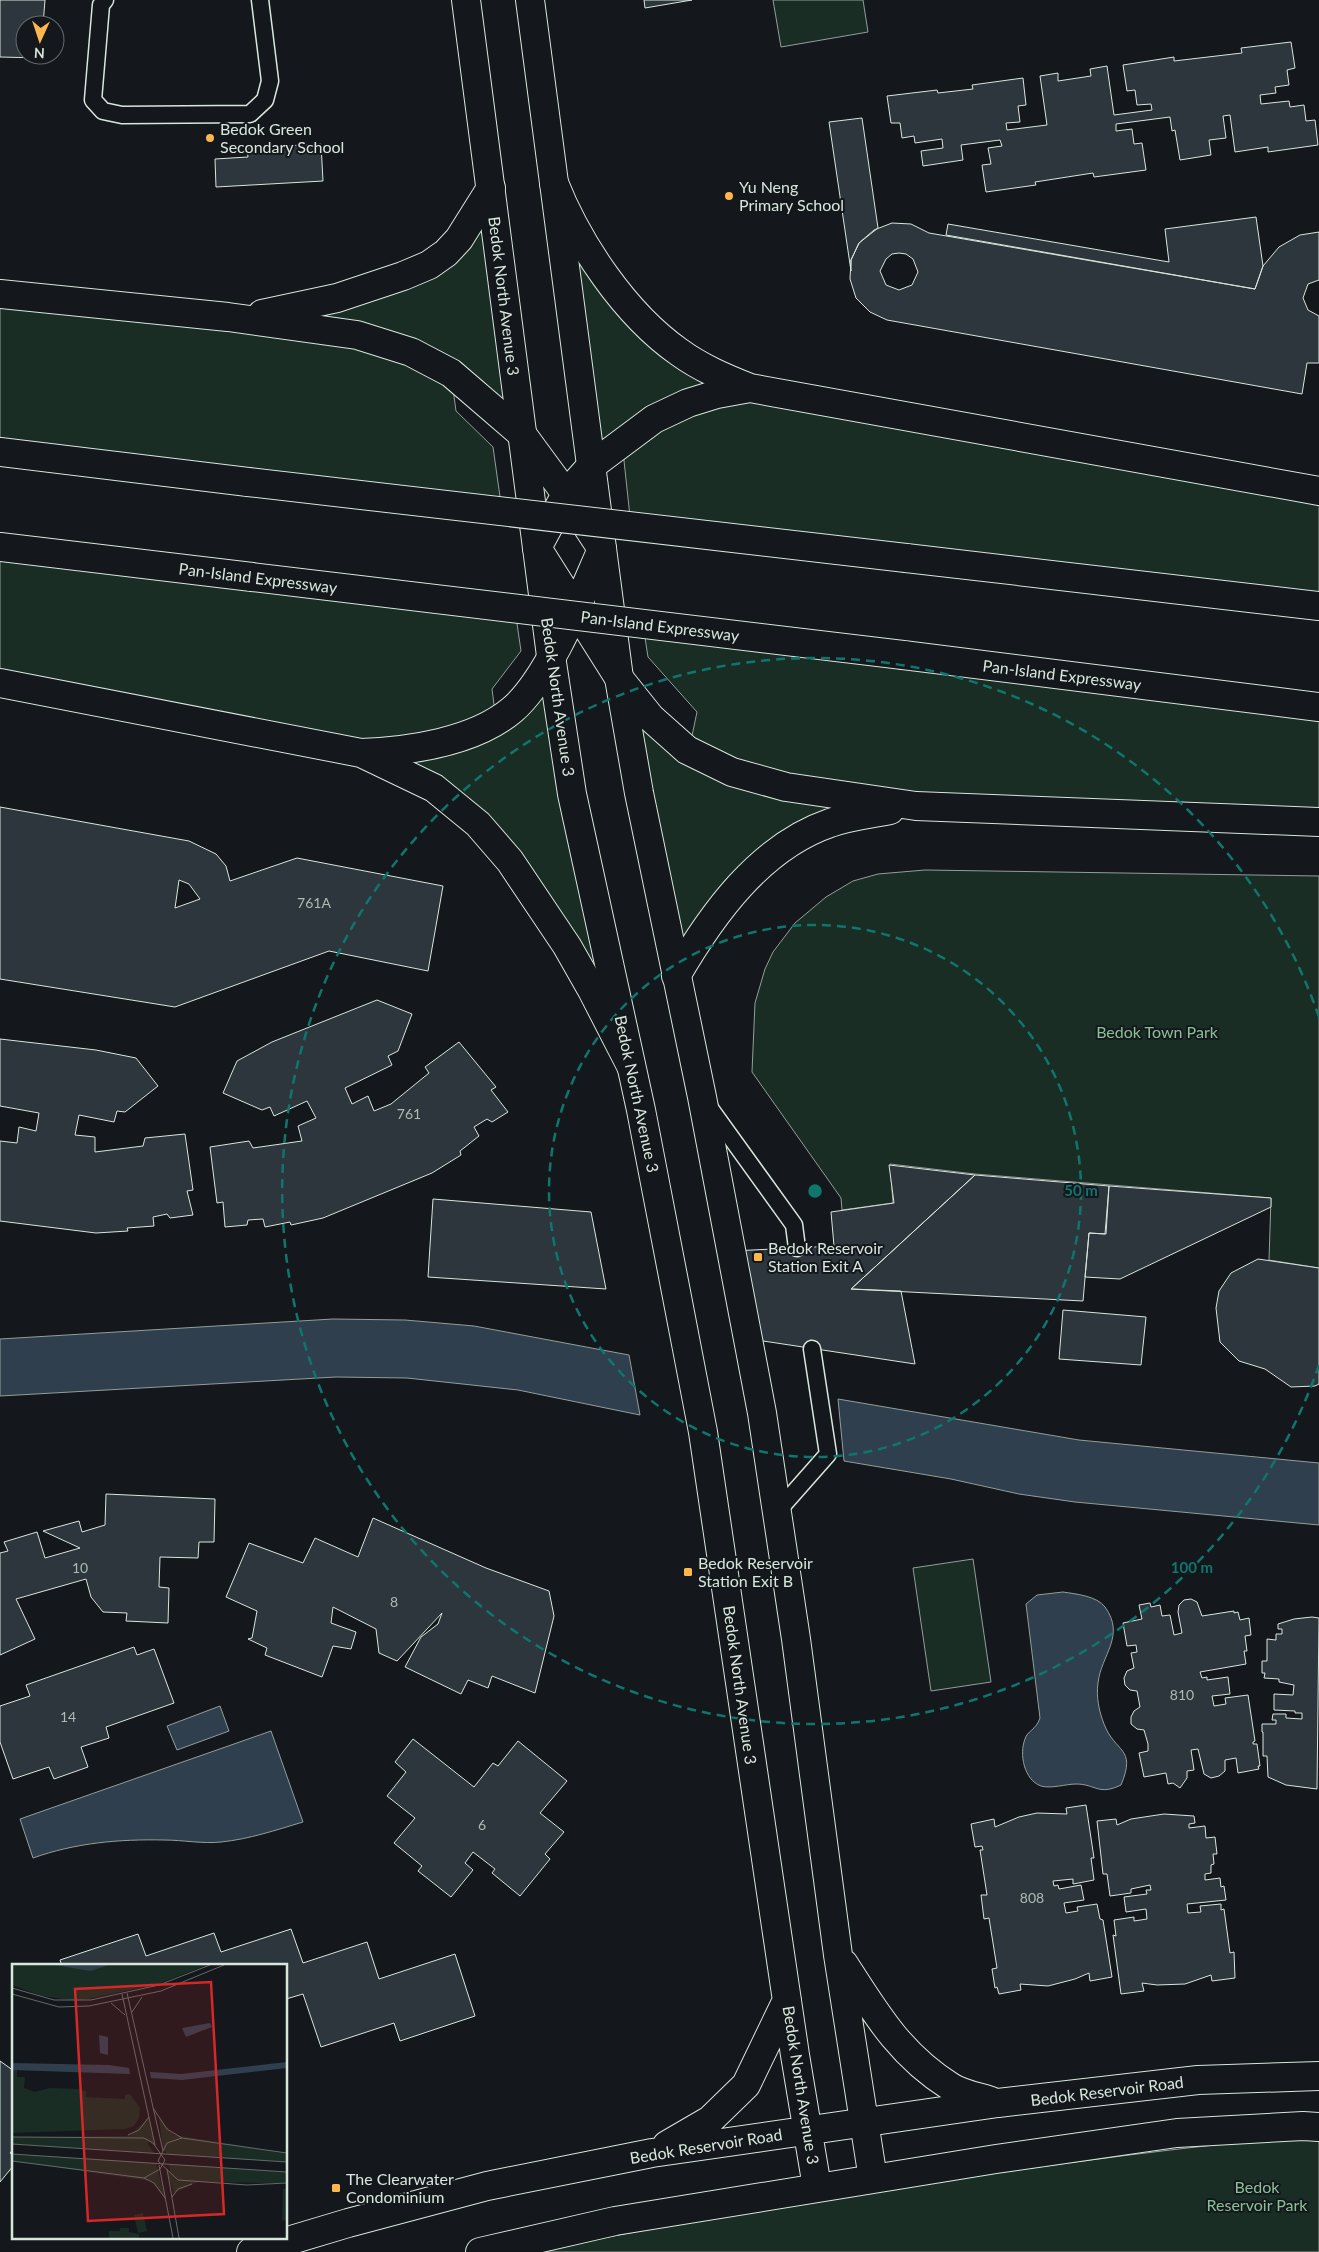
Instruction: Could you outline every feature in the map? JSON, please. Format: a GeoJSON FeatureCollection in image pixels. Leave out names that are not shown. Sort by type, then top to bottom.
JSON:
{"type":"FeatureCollection","features":[{"type":"Feature","properties":{"kind":"main road","name":"Bedok North Avenue 3"},"geometry":{"type":"LineString","coordinates":[[466,0],[551,656],[572,794],[673,1269],[703,1432],[787,2000],[817,2187]]}},
{"type":"Feature","properties":{"kind":"main road"},"geometry":{"type":"LineString","coordinates":[[530,0],[619,678],[639,793],[702,1097],[762,1413],[796,1639],[838,1955],[873,2179]]}},
{"type":"Feature","properties":{"kind":"main road"},"geometry":{"type":"LineString","coordinates":[[554,184],[571,224],[588,252],[618,291],[656,333],[678,351],[702,366],[750,388],[1319,491]]}},
{"type":"Feature","properties":{"kind":"main road"},"geometry":{"type":"LineString","coordinates":[[228,317],[275,312],[337,298],[403,276],[429,265],[446,253],[459,239],[490,188]]}},
{"type":"Feature","properties":{"kind":"main road"},"geometry":{"type":"LineString","coordinates":[[0,294],[228,317],[357,335],[411,352],[450,373],[522,434],[566,494],[602,549]]}},
{"type":"Feature","properties":{"kind":"main road"},"geometry":{"type":"LineString","coordinates":[[750,388],[717,394],[654,419],[591,466],[566,494],[537,548],[619,678],[663,730],[687,750],[723,768],[786,787],[916,806],[1319,822]]}},
{"type":"Feature","properties":{"kind":"main road"},"geometry":{"type":"LineString","coordinates":[[0,452],[1319,606]]}},
{"type":"Feature","properties":{"kind":"main road","name":"Pan-Island Expressway"},"geometry":{"type":"LineString","coordinates":[[0,547],[903,655],[1319,707]]}},
{"type":"Feature","properties":{"kind":"main road"},"geometry":{"type":"LineString","coordinates":[[0,684],[361,753],[397,751],[432,745],[456,738],[490,724],[504,716],[522,701],[551,656],[602,549]]}},
{"type":"Feature","properties":{"kind":"main road"},"geometry":{"type":"LineString","coordinates":[[361,753],[434,788],[464,811],[500,848],[539,902],[567,946],[631,1066]]}},
{"type":"Feature","properties":{"kind":"main road"},"geometry":{"type":"LineString","coordinates":[[676,976],[707,926],[764,862],[787,844],[831,823],[916,806]]}},
{"type":"Feature","properties":{"kind":"main road"},"geometry":{"type":"LineString","coordinates":[[838,1955],[886,2030],[913,2058],[953,2088],[998,2103]]}},
{"type":"Feature","properties":{"kind":"main road"},"geometry":{"type":"LineString","coordinates":[[652,2153],[710,2120],[746,2085],[787,2000]]}},
{"type":"Feature","properties":{"kind":"main road","name":"Bedok Reservoir Road"},"geometry":{"type":"LineString","coordinates":[[251,2252],[348,2223],[487,2186],[652,2153],[807,2129],[998,2103],[1198,2080],[1319,2076]]}},
{"type":"Feature","properties":{"kind":"main road"},"geometry":{"type":"LineString","coordinates":[[480,2252],[615,2221],[817,2187],[1177,2133],[1303,2126],[1319,2127]]}},
{"type":"Feature","properties":{"kind":"lane"},"geometry":{"type":"LineString","coordinates":[[105,0],[101,5],[93,100],[103,111],[122,115],[151,115],[250,114],[265,100],[270,81],[260,0]]}},
{"type":"Feature","properties":{"kind":"lane"},"geometry":{"type":"LineString","coordinates":[[702,1097],[794,1225],[797,1248]]}},
{"type":"Feature","properties":{"kind":"lane"},"geometry":{"type":"LineString","coordinates":[[776,1513],[828,1454],[812,1348]]}},
{"type":"Feature","properties":{"kind":"green space"},"geometry":{"type":"Polygon","coordinates":[[[773,0],[863,0],[868,32],[781,47],[773,0]]]}},
{"type":"Feature","properties":{"kind":"green space"},"geometry":{"type":"Polygon","coordinates":[[[490,190],[522,434],[451,374],[456,411],[493,447],[502,511],[0,450],[0,298],[236,317],[416,272],[490,190]]]}},
{"type":"Feature","properties":{"kind":"green space"},"geometry":{"type":"Polygon","coordinates":[[[576,235],[652,330],[746,387],[592,466],[576,235]]]}},
{"type":"Feature","properties":{"kind":"green space"},"geometry":{"type":"Polygon","coordinates":[[[719,396],[1319,491],[1319,606],[631,526],[622,442],[719,396]]]}},
{"type":"Feature","properties":{"kind":"green space"},"geometry":{"type":"Polygon","coordinates":[[[0,549],[515,610],[521,651],[492,689],[496,720],[550,662],[628,1057],[480,824],[368,755],[0,685],[0,549]]]}},
{"type":"Feature","properties":{"kind":"green space"},"geometry":{"type":"Polygon","coordinates":[[[643,625],[1319,704],[1319,821],[913,806],[776,852],[676,975],[620,679],[689,750],[697,712],[648,657],[643,625]]]}},
{"type":"Feature","properties":{"kind":"green space","name":"Bedok Town Park"},"geometry":{"type":"Polygon","coordinates":[[[925,870],[1319,876],[1319,1268],[1269,1260],[1271,1198],[975,1174],[890,1164],[893,1203],[842,1210],[841,1198],[752,1072],[755,1003],[765,969],[773,952],[795,923],[826,897],[853,881],[878,874],[925,870]]]}},
{"type":"Feature","properties":{"kind":"green space"},"geometry":{"type":"Polygon","coordinates":[[[973,1559],[991,1682],[931,1691],[913,1568],[973,1559]]]}},
{"type":"Feature","properties":{"kind":"green space","name":"Bedok Reservoir Park"},"geometry":{"type":"Polygon","coordinates":[[[1301,2136],[1319,2138],[1319,2252],[534,2252],[682,2224],[948,2180],[1065,2163],[1301,2136]]]}},
{"type":"Feature","properties":{"kind":"water"},"geometry":{"type":"Polygon","coordinates":[[[333,1319],[405,1320],[474,1326],[629,1355],[640,1415],[518,1390],[407,1378],[336,1377],[0,1396],[0,1339],[333,1319]]]}},
{"type":"Feature","properties":{"kind":"water"},"geometry":{"type":"Polygon","coordinates":[[[838,1399],[1079,1440],[1319,1463],[1319,1525],[1075,1502],[1019,1494],[951,1479],[844,1461],[838,1399]]]}},
{"type":"Feature","properties":{"kind":"water"},"geometry":{"type":"Polygon","coordinates":[[[1063,1592],[1097,1600],[1105,1607],[1111,1617],[1113,1636],[1100,1673],[1097,1693],[1099,1709],[1104,1724],[1126,1757],[1127,1764],[1121,1785],[1113,1788],[1102,1790],[1083,1784],[1041,1786],[1030,1778],[1024,1766],[1023,1745],[1025,1739],[1040,1718],[1026,1604],[1037,1595],[1063,1592]]]}},
{"type":"Feature","properties":{"kind":"water"},"geometry":{"type":"Polygon","coordinates":[[[220,1706],[229,1731],[177,1750],[167,1726],[220,1706]]]}},
{"type":"Feature","properties":{"kind":"water"},"geometry":{"type":"Polygon","coordinates":[[[271,1731],[303,1822],[232,1841],[207,1843],[164,1840],[114,1841],[81,1845],[33,1858],[20,1819],[271,1731]]]}},
{"type":"Feature","properties":{"kind":"building"},"geometry":{"type":"Polygon","coordinates":[[[0,0],[45,0],[44,15],[15,15],[15,57],[0,57],[0,0]]]}},
{"type":"Feature","properties":{"kind":"building"},"geometry":{"type":"Polygon","coordinates":[[[644,0],[692,0],[645,8],[644,0]]]}},
{"type":"Feature","properties":{"kind":"building"},"geometry":{"type":"Polygon","coordinates":[[[1291,42],[1295,68],[1287,70],[1289,85],[1275,87],[1276,93],[1260,95],[1261,104],[1289,101],[1290,107],[1304,105],[1306,121],[1315,120],[1318,145],[1268,152],[1268,147],[1235,152],[1230,115],[1223,116],[1226,138],[1209,140],[1211,155],[1180,160],[1175,130],[1172,131],[1170,117],[1116,124],[1116,131],[1132,129],[1134,144],[1142,143],[1146,170],[1094,177],[1093,173],[1035,182],[1036,185],[986,192],[982,165],[991,164],[988,148],[1002,146],[1000,140],[961,145],[963,160],[923,166],[921,151],[943,148],[942,139],[915,143],[914,136],[902,138],[900,123],[891,123],[887,96],[937,90],[938,93],[973,89],[972,85],[1023,78],[1026,105],[1018,106],[1020,122],[1006,123],[1007,130],[1047,125],[1040,76],[1058,73],[1058,81],[1091,76],[1090,69],[1107,66],[1114,115],[1152,110],[1151,104],[1137,105],[1135,90],[1127,91],[1123,65],[1174,57],[1174,61],[1242,53],[1241,48],[1291,42]]]}},
{"type":"Feature","properties":{"kind":"building"},"geometry":{"type":"Polygon","coordinates":[[[862,118],[878,228],[859,243],[851,260],[851,271],[829,122],[862,118]]]}},
{"type":"Feature","properties":{"kind":"building"},"geometry":{"type":"Polygon","coordinates":[[[321,144],[323,181],[216,187],[215,159],[248,157],[247,148],[321,144]]]}},
{"type":"Feature","properties":{"kind":"building"},"geometry":{"type":"Polygon","coordinates":[[[1256,217],[1263,266],[1255,289],[946,235],[948,224],[1169,262],[1165,229],[1256,217]]]}},
{"type":"Feature","properties":{"kind":"building"},"geometry":{"type":"Polygon","coordinates":[[[892,223],[911,224],[929,233],[1255,289],[1263,266],[1279,247],[1300,235],[1319,232],[1319,280],[1308,284],[1303,298],[1308,310],[1319,316],[1319,363],[1307,363],[1302,394],[887,320],[870,312],[856,298],[850,279],[851,260],[859,243],[874,230],[892,223]],[[892,254],[886,259],[880,271],[886,285],[899,290],[912,285],[918,272],[913,259],[906,254],[892,254]]]}},
{"type":"Feature","properties":{"kind":"building"},"geometry":{"type":"Polygon","coordinates":[[[0,807],[189,841],[216,854],[226,866],[230,881],[297,858],[443,886],[428,971],[329,951],[175,1007],[0,979],[0,807]],[[179,880],[175,908],[200,899],[189,884],[179,880]]]}},
{"type":"Feature","properties":{"kind":"building"},"geometry":{"type":"Polygon","coordinates":[[[377,1000],[412,1014],[398,1051],[388,1056],[392,1065],[345,1088],[352,1104],[368,1096],[374,1111],[391,1104],[429,1073],[425,1067],[459,1042],[496,1087],[491,1090],[508,1112],[492,1122],[487,1119],[474,1127],[479,1136],[460,1151],[461,1155],[432,1173],[323,1218],[291,1225],[290,1222],[265,1227],[263,1219],[248,1220],[247,1225],[225,1227],[223,1202],[217,1203],[210,1147],[249,1141],[253,1148],[302,1141],[298,1126],[316,1118],[307,1101],[274,1116],[270,1107],[262,1110],[223,1093],[237,1061],[272,1042],[377,1000]]]}},
{"type":"Feature","properties":{"kind":"building"},"geometry":{"type":"Polygon","coordinates":[[[0,1039],[96,1050],[136,1058],[158,1086],[125,1112],[117,1111],[114,1122],[79,1115],[75,1135],[95,1137],[95,1152],[143,1146],[145,1138],[185,1134],[193,1190],[187,1191],[193,1215],[170,1218],[167,1214],[153,1217],[154,1226],[127,1228],[128,1231],[96,1233],[0,1221],[0,1141],[17,1143],[19,1127],[36,1131],[39,1113],[0,1106],[0,1039]]]}},
{"type":"Feature","properties":{"kind":"building"},"geometry":{"type":"Polygon","coordinates":[[[889,1165],[975,1175],[851,1289],[901,1291],[915,1364],[750,1339],[732,1251],[834,1246],[831,1212],[894,1203],[889,1165]]]}},
{"type":"Feature","properties":{"kind":"building"},"geometry":{"type":"Polygon","coordinates":[[[975,1175],[1109,1186],[1105,1234],[1089,1233],[1083,1301],[851,1289],[975,1175]]]}},
{"type":"Feature","properties":{"kind":"building"},"geometry":{"type":"Polygon","coordinates":[[[1109,1186],[1271,1198],[1271,1207],[1120,1279],[1085,1277],[1089,1233],[1106,1234],[1109,1186]]]}},
{"type":"Feature","properties":{"kind":"building"},"geometry":{"type":"Polygon","coordinates":[[[433,1199],[591,1212],[606,1289],[428,1277],[433,1199]]]}},
{"type":"Feature","properties":{"kind":"building"},"geometry":{"type":"Polygon","coordinates":[[[1258,1259],[1319,1268],[1319,1384],[1315,1386],[1291,1387],[1265,1369],[1239,1361],[1220,1342],[1216,1308],[1219,1291],[1231,1273],[1258,1259]]]}},
{"type":"Feature","properties":{"kind":"building"},"geometry":{"type":"Polygon","coordinates":[[[1063,1310],[1146,1317],[1141,1365],[1059,1359],[1063,1310]]]}},
{"type":"Feature","properties":{"kind":"building"},"geometry":{"type":"Polygon","coordinates":[[[106,1494],[215,1499],[214,1542],[199,1542],[198,1558],[160,1557],[159,1587],[169,1588],[168,1623],[126,1621],[127,1613],[103,1612],[91,1597],[86,1579],[16,1599],[35,1639],[0,1655],[0,1553],[8,1551],[4,1542],[37,1532],[45,1558],[80,1548],[43,1531],[79,1521],[82,1532],[105,1525],[106,1494]]]}},
{"type":"Feature","properties":{"kind":"building"},"geometry":{"type":"Polygon","coordinates":[[[373,1518],[486,1568],[549,1591],[554,1616],[535,1693],[492,1676],[488,1688],[468,1680],[461,1694],[405,1667],[421,1637],[438,1624],[442,1613],[397,1661],[379,1653],[376,1629],[333,1607],[331,1623],[356,1632],[351,1649],[333,1646],[322,1677],[265,1655],[267,1648],[248,1639],[252,1638],[257,1611],[226,1597],[249,1543],[303,1563],[315,1538],[358,1557],[373,1518]]]}},
{"type":"Feature","properties":{"kind":"building"},"geometry":{"type":"Polygon","coordinates":[[[1191,1599],[1197,1602],[1202,1616],[1234,1611],[1234,1613],[1238,1612],[1240,1620],[1249,1618],[1251,1635],[1245,1636],[1247,1651],[1244,1651],[1246,1664],[1200,1672],[1202,1678],[1207,1677],[1207,1680],[1228,1677],[1230,1694],[1212,1696],[1214,1706],[1226,1704],[1225,1698],[1248,1695],[1255,1741],[1253,1744],[1257,1744],[1260,1766],[1258,1766],[1259,1769],[1238,1773],[1236,1758],[1225,1760],[1225,1771],[1219,1776],[1211,1778],[1204,1774],[1198,1749],[1191,1750],[1194,1770],[1187,1771],[1187,1778],[1180,1788],[1173,1783],[1168,1784],[1166,1773],[1144,1777],[1139,1753],[1148,1751],[1148,1744],[1144,1730],[1137,1729],[1131,1724],[1131,1717],[1134,1711],[1140,1707],[1137,1691],[1130,1690],[1125,1685],[1124,1678],[1127,1671],[1134,1668],[1131,1653],[1137,1652],[1136,1645],[1127,1646],[1123,1623],[1142,1619],[1139,1605],[1150,1603],[1151,1607],[1160,1605],[1162,1616],[1170,1615],[1174,1635],[1182,1633],[1178,1612],[1179,1605],[1184,1600],[1191,1599]]]}},
{"type":"Feature","properties":{"kind":"building"},"geometry":{"type":"Polygon","coordinates":[[[1319,1618],[1317,1789],[1286,1785],[1268,1777],[1267,1756],[1263,1756],[1262,1732],[1262,1724],[1276,1724],[1276,1720],[1272,1720],[1273,1714],[1286,1714],[1286,1718],[1302,1719],[1302,1713],[1274,1710],[1274,1694],[1293,1695],[1294,1685],[1279,1682],[1279,1679],[1264,1678],[1265,1673],[1262,1673],[1262,1661],[1267,1661],[1267,1639],[1276,1640],[1276,1634],[1282,1634],[1282,1629],[1278,1629],[1278,1624],[1294,1619],[1319,1618]]]}},
{"type":"Feature","properties":{"kind":"building"},"geometry":{"type":"Polygon","coordinates":[[[134,1647],[137,1655],[154,1649],[174,1703],[106,1727],[109,1738],[81,1747],[88,1767],[54,1779],[49,1767],[13,1779],[0,1742],[0,1706],[30,1696],[26,1685],[134,1647]]]}},
{"type":"Feature","properties":{"kind":"building"},"geometry":{"type":"Polygon","coordinates":[[[413,1739],[474,1787],[493,1763],[498,1766],[518,1741],[567,1781],[540,1813],[564,1832],[545,1854],[550,1859],[520,1896],[492,1873],[495,1869],[473,1852],[465,1863],[473,1870],[451,1897],[418,1871],[422,1866],[394,1843],[415,1818],[387,1796],[406,1772],[395,1762],[413,1739]]]}},
{"type":"Feature","properties":{"kind":"building"},"geometry":{"type":"Polygon","coordinates":[[[1086,1805],[1094,1858],[1091,1858],[1094,1880],[1073,1884],[1073,1879],[1053,1881],[1054,1886],[1058,1885],[1059,1889],[1081,1885],[1084,1900],[1064,1903],[1066,1913],[1078,1911],[1077,1907],[1097,1904],[1100,1919],[1103,1920],[1112,1977],[1090,1981],[1089,1973],[1048,1986],[1020,1984],[1021,1990],[999,1994],[997,1987],[995,1988],[992,1969],[997,1968],[989,1918],[984,1919],[981,1895],[987,1895],[980,1850],[983,1850],[982,1846],[975,1847],[971,1824],[994,1819],[995,1827],[1019,1817],[1037,1813],[1067,1814],[1066,1808],[1086,1805]]]}},
{"type":"Feature","properties":{"kind":"building"},"geometry":{"type":"Polygon","coordinates":[[[1164,1814],[1194,1816],[1195,1823],[1189,1824],[1189,1828],[1205,1826],[1206,1838],[1215,1837],[1217,1854],[1213,1854],[1214,1864],[1211,1865],[1211,1873],[1205,1874],[1205,1880],[1220,1878],[1221,1887],[1224,1886],[1226,1900],[1187,1904],[1188,1913],[1201,1912],[1200,1906],[1221,1904],[1221,1910],[1224,1909],[1230,1953],[1234,1952],[1235,1978],[1212,1981],[1211,1975],[1185,1984],[1157,1985],[1142,1983],[1144,1991],[1121,1994],[1113,1935],[1116,1936],[1114,1920],[1134,1917],[1134,1921],[1147,1919],[1146,1909],[1126,1912],[1124,1897],[1147,1894],[1146,1890],[1151,1890],[1150,1885],[1131,1889],[1131,1893],[1110,1896],[1107,1874],[1103,1874],[1097,1821],[1116,1819],[1117,1825],[1131,1819],[1164,1814]]]}},
{"type":"Feature","properties":{"kind":"building"},"geometry":{"type":"Polygon","coordinates":[[[291,1929],[303,1963],[367,1942],[379,1979],[455,1954],[475,2016],[400,2041],[394,2023],[321,2047],[303,1994],[288,1998],[288,1964],[61,1964],[60,1960],[138,1934],[146,1956],[214,1933],[221,1952],[291,1929]]]}},
{"type":"Feature","properties":{"kind":"building"},"geometry":{"type":"Polygon","coordinates":[[[0,2061],[12,2070],[12,2150],[10,2153],[12,2154],[12,2167],[0,2182],[0,2061]]]}},
{"type":"Feature","properties":{"kind":"place","name":"Bedok Green Secondary School"},"geometry":{"type":"Point","coordinates":[210,138]}},
{"type":"Feature","properties":{"kind":"place","name":"Yu Neng Primary School"},"geometry":{"type":"Point","coordinates":[729,196]}},
{"type":"Feature","properties":{"kind":"place","name":"Bedok Reservoir Station Exit A"},"geometry":{"type":"Point","coordinates":[758,1257]}},
{"type":"Feature","properties":{"kind":"place","name":"Bedok Reservoir Station Exit B"},"geometry":{"type":"Point","coordinates":[688,1572]}},
{"type":"Feature","properties":{"kind":"place","name":"The Clearwater Condominium"},"geometry":{"type":"Point","coordinates":[336,2188]}}]}
